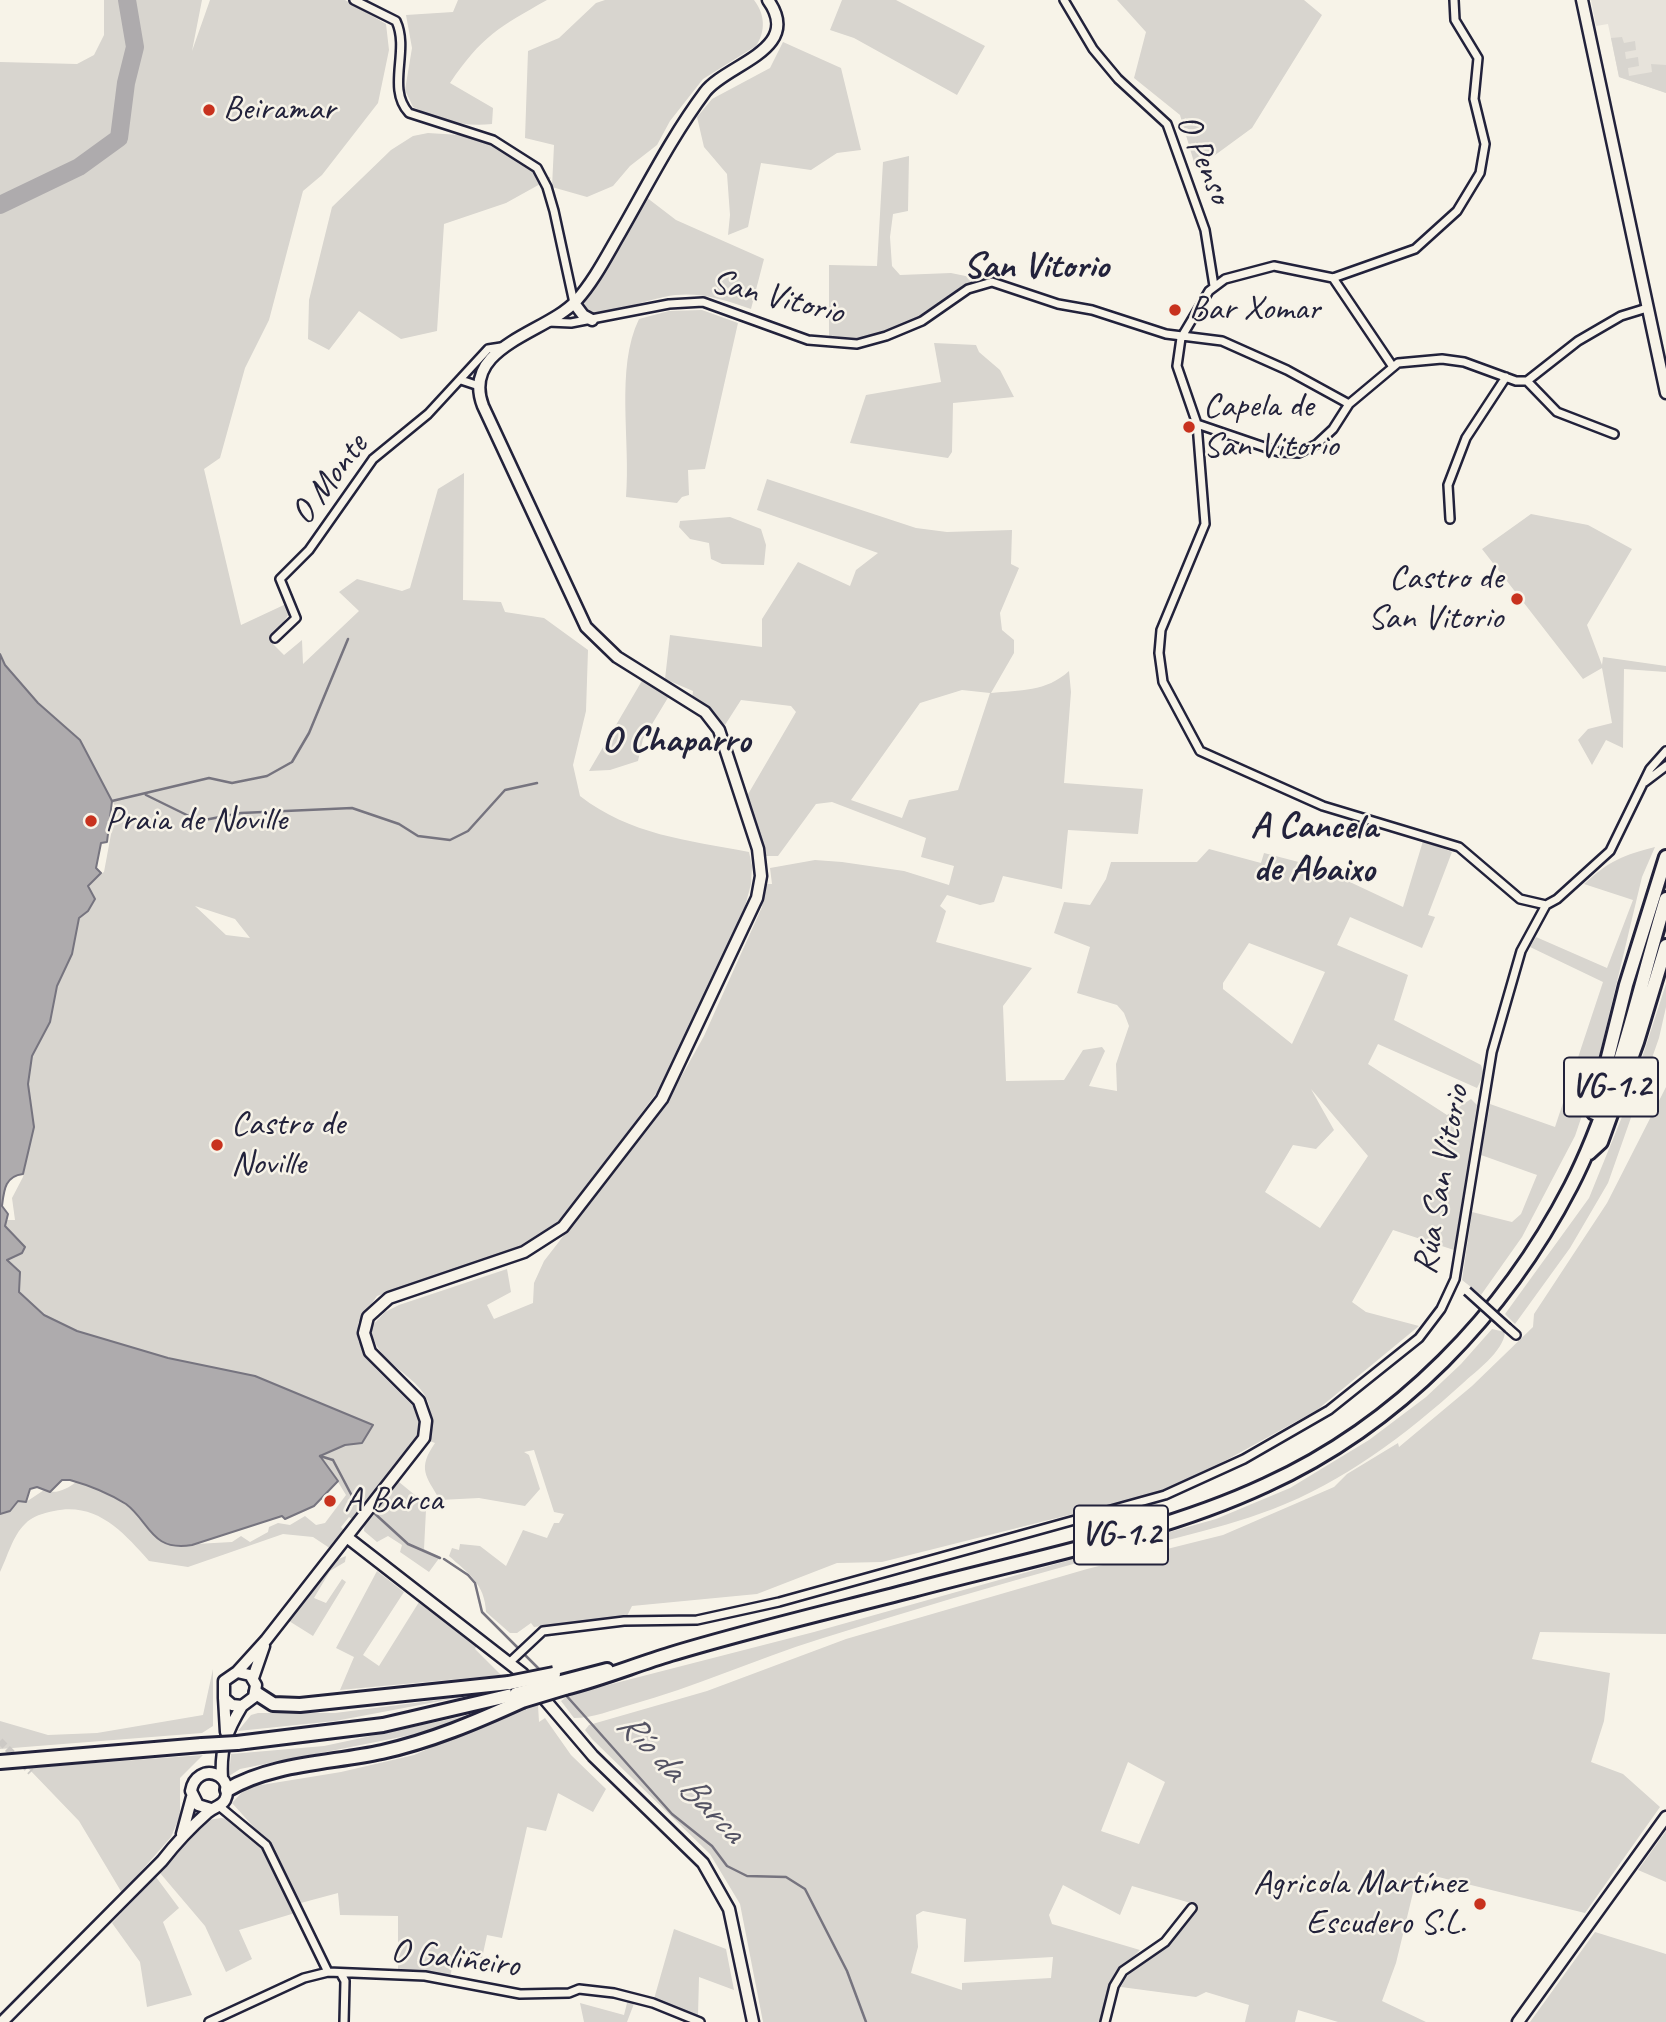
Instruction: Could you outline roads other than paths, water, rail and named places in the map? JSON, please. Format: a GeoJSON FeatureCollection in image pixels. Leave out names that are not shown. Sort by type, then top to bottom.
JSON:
{"type":"FeatureCollection","features":[{"type":"Feature","properties":{"kind":"main road"},"geometry":{"type":"LineString","coordinates":[[1525,1263],[1584,1139],[1597,1104],[1626,985],[1666,857]]}},
{"type":"Feature","properties":{"kind":"main road","name":"VG-1.2"},"geometry":{"type":"LineString","coordinates":[[563,1681],[1150,1527],[1267,1485],[1347,1440],[1404,1397],[1466,1338],[1525,1263],[1557,1212],[1586,1155],[1607,1098],[1666,899]]}},
{"type":"Feature","properties":{"kind":"main road"},"geometry":{"type":"LineString","coordinates":[[1586,1155],[1601,1142],[1666,946]]}},
{"type":"Feature","properties":{"kind":"main road"},"geometry":{"type":"LineString","coordinates":[[0,1760],[237,1743],[383,1725],[563,1681]]}},
{"type":"Feature","properties":{"kind":"main road"},"geometry":{"type":"LineString","coordinates":[[256,1693],[273,1704],[300,1705],[516,1693],[563,1681]]}},
{"type":"Feature","properties":{"kind":"main road"},"geometry":{"type":"LineString","coordinates":[[224,1784],[411,1745],[472,1724],[516,1693]]}},
{"type":"Feature","properties":{"kind":"street"},"geometry":{"type":"LineString","coordinates":[[354,0],[396,21],[402,47],[398,93],[409,113],[494,140],[537,168],[547,187],[554,211],[574,303],[583,316],[592,320]]}},
{"type":"Feature","properties":{"kind":"street"},"geometry":{"type":"LineString","coordinates":[[479,386],[461,380],[488,349],[501,347],[548,322],[574,303],[590,285],[685,120],[706,91],[713,83],[769,46],[776,25],[768,0]]}},
{"type":"Feature","properties":{"kind":"street","name":"O Penso"},"geometry":{"type":"LineString","coordinates":[[1064,0],[1093,49],[1118,79],[1167,124],[1205,230],[1214,286]]}},
{"type":"Feature","properties":{"kind":"street"},"geometry":{"type":"LineString","coordinates":[[1454,0],[1455,20],[1478,58],[1474,99],[1485,144],[1480,173],[1458,211],[1415,249],[1333,278],[1274,266],[1225,279],[1209,290],[1181,338],[1177,366],[1197,424],[1205,524],[1161,631],[1159,653],[1163,682],[1200,751],[1323,806],[1459,847],[1520,899],[1546,905]]}},
{"type":"Feature","properties":{"kind":"street"},"geometry":{"type":"LineString","coordinates":[[1582,0],[1666,393]]}},
{"type":"Feature","properties":{"kind":"street"},"geometry":{"type":"LineString","coordinates":[[1333,278],[1393,367]]}},
{"type":"Feature","properties":{"kind":"street","name":"San Vitorio"},"geometry":{"type":"LineString","coordinates":[[548,322],[592,320],[669,304],[703,302],[808,340],[857,344],[905,328],[935,314],[968,289],[992,282],[1058,304],[1092,310],[1181,338],[1222,341],[1287,370],[1349,404]]}},
{"type":"Feature","properties":{"kind":"street"},"geometry":{"type":"LineString","coordinates":[[1528,381],[1578,341],[1621,316],[1647,308]]}},
{"type":"Feature","properties":{"kind":"street"},"geometry":{"type":"LineString","coordinates":[[226,1732],[224,1681],[237,1672],[266,1640],[424,1438],[425,1413],[415,1396],[370,1352],[364,1333],[368,1317],[389,1298],[524,1252],[563,1227],[662,1099],[754,907],[761,876],[753,834],[719,730],[705,712],[617,657],[586,627],[483,406],[479,386],[485,368],[501,347]]}},
{"type":"Feature","properties":{"kind":"street"},"geometry":{"type":"LineString","coordinates":[[1197,424],[1279,452],[1299,453],[1317,444],[1333,429],[1349,404],[1398,363],[1442,359],[1464,362],[1506,377],[1528,381],[1557,412],[1614,434]]}},
{"type":"Feature","properties":{"kind":"street"},"geometry":{"type":"LineString","coordinates":[[1450,519],[1448,485],[1466,438],[1506,377]]}},
{"type":"Feature","properties":{"kind":"street","name":"O Monte"},"geometry":{"type":"LineString","coordinates":[[275,638],[296,618],[279,579],[309,550],[373,459],[428,414],[461,380]]}},
{"type":"Feature","properties":{"kind":"street","name":"Rúa San Vitorio"},"geometry":{"type":"LineString","coordinates":[[510,1662],[543,1631],[624,1621],[697,1620],[779,1602],[1165,1495],[1244,1459],[1329,1410],[1419,1338],[1441,1310],[1455,1279],[1492,1052],[1521,951],[1546,905],[1557,900],[1610,851],[1650,769],[1666,751]]}},
{"type":"Feature","properties":{"kind":"street"},"geometry":{"type":"LineString","coordinates":[[1644,783],[1666,766]]}},
{"type":"Feature","properties":{"kind":"street"},"geometry":{"type":"LineString","coordinates":[[1455,1279],[1516,1335]]}},
{"type":"Feature","properties":{"kind":"street"},"geometry":{"type":"LineString","coordinates":[[348,1538],[510,1662],[548,1701],[593,1756],[687,1846],[715,1880],[733,1923],[753,2022]]}},
{"type":"Feature","properties":{"kind":"street"},"geometry":{"type":"LineString","coordinates":[[224,1698],[232,1705],[242,1706],[251,1702],[256,1693],[253,1678],[266,1640]]}},
{"type":"Feature","properties":{"kind":"street"},"geometry":{"type":"LineString","coordinates":[[237,1672],[253,1678]]}},
{"type":"Feature","properties":{"kind":"street"},"geometry":{"type":"LineString","coordinates":[[181,1836],[195,1780],[205,1773],[220,1752],[226,1732],[242,1706]]}},
{"type":"Feature","properties":{"kind":"street"},"geometry":{"type":"LineString","coordinates":[[2,2022],[162,1861],[181,1836],[215,1807],[224,1784],[220,1752]]}},
{"type":"Feature","properties":{"kind":"street"},"geometry":{"type":"LineString","coordinates":[[205,1773],[224,1784]]}},
{"type":"Feature","properties":{"kind":"street"},"geometry":{"type":"LineString","coordinates":[[192,1797],[198,1805],[215,1807],[266,1845],[328,1972]]}},
{"type":"Feature","properties":{"kind":"street"},"geometry":{"type":"LineString","coordinates":[[1518,2022],[1666,1816]]}},
{"type":"Feature","properties":{"kind":"street"},"geometry":{"type":"LineString","coordinates":[[1105,2022],[1114,1986],[1123,1971],[1165,1942],[1192,1908]]}},
{"type":"Feature","properties":{"kind":"street","name":"O Galiñeiro"},"geometry":{"type":"LineString","coordinates":[[209,2022],[304,1978],[328,1972],[425,1976],[520,1994],[569,1993],[579,1989],[614,1993],[653,2003],[700,2022]]}},
{"type":"Feature","properties":{"kind":"street"},"geometry":{"type":"LineString","coordinates":[[341,1974],[345,1982],[344,2022]]}},
{"type":"Feature","properties":{"kind":"waterway"},"geometry":{"type":"LineString","coordinates":[[0,205],[79,167],[119,138],[126,83],[135,47],[127,0]]}},
{"type":"Feature","properties":{"kind":"waterway"},"geometry":{"type":"LineString","coordinates":[[112,801],[209,778],[232,783],[267,776],[292,762],[309,733],[348,639]]}},
{"type":"Feature","properties":{"kind":"waterway"},"geometry":{"type":"LineString","coordinates":[[146,795],[199,821],[241,813],[352,808],[399,824],[418,836],[450,840],[468,831],[505,790],[537,783]]}},
{"type":"Feature","properties":{"kind":"waterway","name":"Río da Barca"},"geometry":{"type":"LineString","coordinates":[[320,1456],[333,1460],[352,1496],[366,1507]]}},
{"type":"Feature","properties":{"kind":"waterway","name":"Río da Barca"},"geometry":{"type":"LineString","coordinates":[[373,1512],[408,1544],[440,1558]]}},
{"type":"Feature","properties":{"kind":"waterway","name":"Río da Barca"},"geometry":{"type":"LineString","coordinates":[[444,1559],[475,1583],[482,1612],[541,1671]]}},
{"type":"Feature","properties":{"kind":"waterway","name":"Río da Barca"},"geometry":{"type":"LineString","coordinates":[[564,1693],[672,1814],[712,1846],[727,1866],[747,1876],[786,1877],[805,1889],[847,1971],[866,2022]]}},
{"type":"Feature","properties":{"kind":"tunnel"},"geometry":{"type":"LineString","coordinates":[[0,1741],[31,1772]]}},
{"type":"Feature","properties":{"kind":"place","name":"Beiramar"},"geometry":{"type":"Point","coordinates":[209,110]}},
{"type":"Feature","properties":{"kind":"place","name":"Bar Xomar"},"geometry":{"type":"Point","coordinates":[1175,310]}},
{"type":"Feature","properties":{"kind":"place","name":"Capela de San Vitorio"},"geometry":{"type":"Point","coordinates":[1189,427]}},
{"type":"Feature","properties":{"kind":"place","name":"Castro de San Vitorio"},"geometry":{"type":"Point","coordinates":[1517,599]}},
{"type":"Feature","properties":{"kind":"place","name":"Praia de Noville"},"geometry":{"type":"Point","coordinates":[91,821]}},
{"type":"Feature","properties":{"kind":"place","name":"Castro de Noville"},"geometry":{"type":"Point","coordinates":[217,1145]}},
{"type":"Feature","properties":{"kind":"place","name":"A Barca"},"geometry":{"type":"Point","coordinates":[330,1501]}},
{"type":"Feature","properties":{"kind":"place","name":"Agricola Martínez Escudero S.L."},"geometry":{"type":"Point","coordinates":[1480,1904]}},
{"type":"Feature","properties":{"kind":"district","name":"San Vitorio"},"geometry":{"type":"Point","coordinates":[1036,267]}},
{"type":"Feature","properties":{"kind":"district","name":"O Chaparro"},"geometry":{"type":"Point","coordinates":[676,741]}},
{"type":"Feature","properties":{"kind":"district","name":"A Cancela de Abaixo"},"geometry":{"type":"Point","coordinates":[1314,848]}}]}
